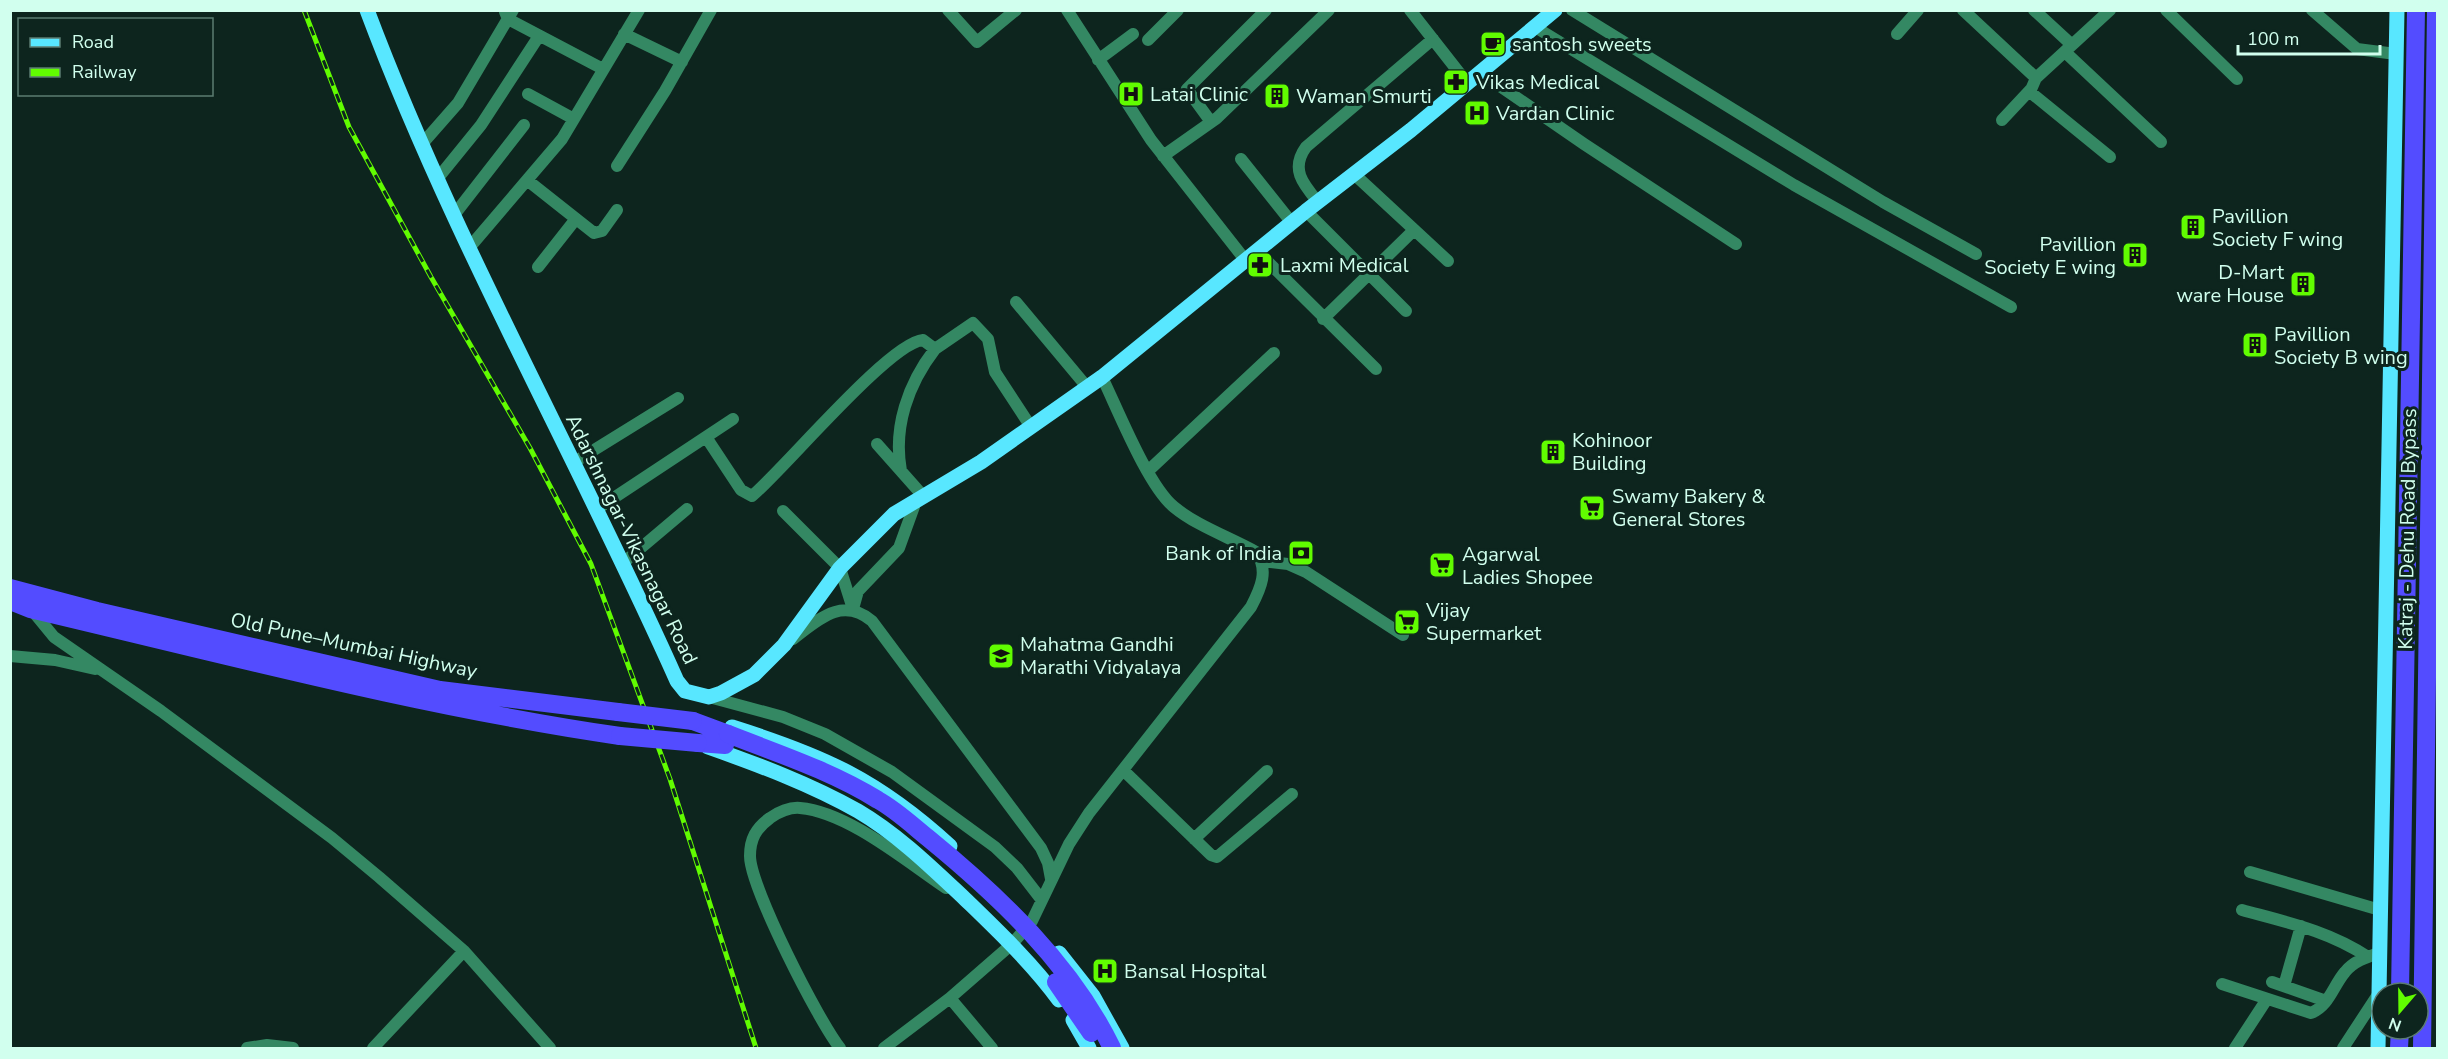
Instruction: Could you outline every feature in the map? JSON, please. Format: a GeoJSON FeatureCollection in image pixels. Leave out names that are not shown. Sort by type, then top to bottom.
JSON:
{"type":"FeatureCollection","features":[{"type":"Feature","properties":{"kind":"highway","name":"Katraj - Dehu Road Bypass"},"geometry":{"type":"LineString","coordinates":[[2400,981],[2416,10]]}},
{"type":"Feature","properties":{"kind":"highway","name":"Katraj - Dehu Road Bypass"},"geometry":{"type":"LineString","coordinates":[[2422,1048],[2436,10]]}},
{"type":"Feature","properties":{"kind":"highway","name":"Old Pune–Mumbai Highway"},"geometry":{"type":"LineString","coordinates":[[14,594],[30,609],[289,671],[512,718],[620,736],[698,743],[727,740]]}},
{"type":"Feature","properties":{"kind":"highway","name":"Old Pune–Mumbai Highway"},"geometry":{"type":"LineString","coordinates":[[14,594],[440,690],[693,721],[727,740]]}},
{"type":"Feature","properties":{"kind":"highway"},"geometry":{"type":"LineString","coordinates":[[727,740],[805,773],[862,803],[920,846],[958,878],[1030,951],[1062,988],[1098,1048]]}},
{"type":"Feature","properties":{"kind":"highway"},"geometry":{"type":"LineString","coordinates":[[727,740],[848,783],[880,801],[949,855],[987,890],[1052,957],[1083,997],[1112,1048]]}},
{"type":"Feature","properties":{"kind":"main road","name":"Adarshnagar-Vikasnagar Road"},"geometry":{"type":"LineString","coordinates":[[367,10],[422,144],[497,312],[597,508],[676,681],[685,691],[709,697]]}},
{"type":"Feature","properties":{"kind":"main road"},"geometry":{"type":"LineString","coordinates":[[2377,981],[2374,955],[2380,910],[2397,10]]}},
{"type":"Feature","properties":{"kind":"main road"},"geometry":{"type":"LineString","coordinates":[[709,697],[754,675],[784,645],[840,568],[894,514],[981,462],[1102,377],[1312,206],[1468,84],[1544,16]]}},
{"type":"Feature","properties":{"kind":"main road"},"geometry":{"type":"LineString","coordinates":[[693,721],[722,724],[793,746],[825,759],[875,786],[925,823],[1032,921],[1093,996],[1122,1048]]}},
{"type":"Feature","properties":{"kind":"main road"},"geometry":{"type":"LineString","coordinates":[[698,743],[815,788],[860,812],[920,856],[1012,944],[1048,986],[1089,1048]]}},
{"type":"Feature","properties":{"kind":"street"},"geometry":{"type":"LineString","coordinates":[[469,248],[561,139],[639,10]]}},
{"type":"Feature","properties":{"kind":"street"},"geometry":{"type":"LineString","coordinates":[[617,166],[711,10]]}},
{"type":"Feature","properties":{"kind":"street"},"geometry":{"type":"LineString","coordinates":[[948,10],[977,42],[1014,11]]}},
{"type":"Feature","properties":{"kind":"street"},"geometry":{"type":"LineString","coordinates":[[1067,10],[1163,156],[1252,256],[1376,369]]}},
{"type":"Feature","properties":{"kind":"street"},"geometry":{"type":"LineString","coordinates":[[1148,40],[1178,10]]}},
{"type":"Feature","properties":{"kind":"street"},"geometry":{"type":"LineString","coordinates":[[1211,122],[1187,89],[1266,10]]}},
{"type":"Feature","properties":{"kind":"street"},"geometry":{"type":"LineString","coordinates":[[1163,156],[1211,122],[1329,10]]}},
{"type":"Feature","properties":{"kind":"street"},"geometry":{"type":"LineString","coordinates":[[1410,10],[1468,84]]}},
{"type":"Feature","properties":{"kind":"street"},"geometry":{"type":"LineString","coordinates":[[1572,10],[1883,202],[1976,254]]}},
{"type":"Feature","properties":{"kind":"street"},"geometry":{"type":"LineString","coordinates":[[1898,34],[1918,10]]}},
{"type":"Feature","properties":{"kind":"street"},"geometry":{"type":"LineString","coordinates":[[1963,10],[2033,83]]}},
{"type":"Feature","properties":{"kind":"street"},"geometry":{"type":"LineString","coordinates":[[2034,10],[2068,49],[2161,142]]}},
{"type":"Feature","properties":{"kind":"street"},"geometry":{"type":"LineString","coordinates":[[2002,120],[2033,83],[2110,10]]}},
{"type":"Feature","properties":{"kind":"street"},"geometry":{"type":"LineString","coordinates":[[2166,10],[2237,79]]}},
{"type":"Feature","properties":{"kind":"street"},"geometry":{"type":"LineString","coordinates":[[2312,10],[2356,49],[2396,54]]}},
{"type":"Feature","properties":{"kind":"street"},"geometry":{"type":"LineString","coordinates":[[422,144],[458,103],[509,13],[539,36],[603,69]]}},
{"type":"Feature","properties":{"kind":"street"},"geometry":{"type":"LineString","coordinates":[[1544,16],[1794,185],[2011,307]]}},
{"type":"Feature","properties":{"kind":"street"},"geometry":{"type":"LineString","coordinates":[[624,34],[681,62]]}},
{"type":"Feature","properties":{"kind":"street"},"geometry":{"type":"LineString","coordinates":[[1098,60],[1133,34]]}},
{"type":"Feature","properties":{"kind":"street"},"geometry":{"type":"LineString","coordinates":[[438,178],[481,125],[539,36]]}},
{"type":"Feature","properties":{"kind":"street"},"geometry":{"type":"LineString","coordinates":[[1406,311],[1368,274],[1312,206],[1297,170],[1299,157],[1306,147],[1433,39]]}},
{"type":"Feature","properties":{"kind":"street"},"geometry":{"type":"LineString","coordinates":[[1481,73],[1736,244]]}},
{"type":"Feature","properties":{"kind":"street"},"geometry":{"type":"LineString","coordinates":[[2033,83],[2030,92],[2037,99],[2110,157]]}},
{"type":"Feature","properties":{"kind":"street"},"geometry":{"type":"LineString","coordinates":[[528,94],[574,119]]}},
{"type":"Feature","properties":{"kind":"street"},"geometry":{"type":"LineString","coordinates":[[454,215],[524,125]]}},
{"type":"Feature","properties":{"kind":"street"},"geometry":{"type":"LineString","coordinates":[[1241,159],[1292,223]]}},
{"type":"Feature","properties":{"kind":"street"},"geometry":{"type":"LineString","coordinates":[[1354,174],[1448,261]]}},
{"type":"Feature","properties":{"kind":"street"},"geometry":{"type":"LineString","coordinates":[[527,180],[589,231],[598,234],[617,210]]}},
{"type":"Feature","properties":{"kind":"street"},"geometry":{"type":"LineString","coordinates":[[538,267],[575,220]]}},
{"type":"Feature","properties":{"kind":"street"},"geometry":{"type":"LineString","coordinates":[[1323,319],[1413,231]]}},
{"type":"Feature","properties":{"kind":"street"},"geometry":{"type":"LineString","coordinates":[[1016,302],[1087,387]]}},
{"type":"Feature","properties":{"kind":"street"},"geometry":{"type":"LineString","coordinates":[[901,471],[898,455],[905,402],[935,349],[973,323],[988,339],[995,372],[1031,427]]}},
{"type":"Feature","properties":{"kind":"street"},"geometry":{"type":"LineString","coordinates":[[706,437],[741,490],[752,496],[788,463],[839,404],[900,353],[919,340],[923,340],[935,349]]}},
{"type":"Feature","properties":{"kind":"street"},"geometry":{"type":"LineString","coordinates":[[1148,471],[1274,353]]}},
{"type":"Feature","properties":{"kind":"street"},"geometry":{"type":"LineString","coordinates":[[884,1048],[950,998],[1012,944],[1032,921],[1051,879],[1084,821],[1251,607],[1259,592],[1264,573],[1262,561],[1256,552],[1173,507],[1158,490],[1102,377]]}},
{"type":"Feature","properties":{"kind":"street"},"geometry":{"type":"LineString","coordinates":[[573,463],[678,398]]}},
{"type":"Feature","properties":{"kind":"street"},"geometry":{"type":"LineString","coordinates":[[597,508],[733,419]]}},
{"type":"Feature","properties":{"kind":"street"},"geometry":{"type":"LineString","coordinates":[[852,609],[858,591],[899,548],[920,499],[901,471],[877,444]]}},
{"type":"Feature","properties":{"kind":"street"},"geometry":{"type":"LineString","coordinates":[[623,563],[687,509]]}},
{"type":"Feature","properties":{"kind":"street"},"geometry":{"type":"LineString","coordinates":[[783,511],[840,568],[852,609]]}},
{"type":"Feature","properties":{"kind":"street"},"geometry":{"type":"LineString","coordinates":[[1262,561],[1288,564],[1305,572],[1403,635]]}},
{"type":"Feature","properties":{"kind":"street"},"geometry":{"type":"LineString","coordinates":[[30,609],[54,637],[332,838],[464,951],[550,1048]]}},
{"type":"Feature","properties":{"kind":"street"},"geometry":{"type":"LineString","coordinates":[[784,645],[822,616],[852,609],[862,613],[881,630],[1041,848],[1048,863],[1051,879]]}},
{"type":"Feature","properties":{"kind":"street"},"geometry":{"type":"LineString","coordinates":[[10,656],[55,660],[103,671]]}},
{"type":"Feature","properties":{"kind":"street"},"geometry":{"type":"LineString","coordinates":[[709,697],[783,717],[814,730],[892,772],[995,847],[1017,868],[1041,899]]}},
{"type":"Feature","properties":{"kind":"street"},"geometry":{"type":"LineString","coordinates":[[1123,770],[1211,855],[1217,857],[1292,794]]}},
{"type":"Feature","properties":{"kind":"street"},"geometry":{"type":"LineString","coordinates":[[1194,839],[1267,771]]}},
{"type":"Feature","properties":{"kind":"street"},"geometry":{"type":"LineString","coordinates":[[840,1048],[824,1022],[762,900],[753,876],[751,843],[763,824],[784,810],[799,808],[830,817],[878,840],[968,902]]}},
{"type":"Feature","properties":{"kind":"street"},"geometry":{"type":"LineString","coordinates":[[2250,872],[2380,910]]}},
{"type":"Feature","properties":{"kind":"street"},"geometry":{"type":"LineString","coordinates":[[2241,910],[2301,926],[2374,955]]}},
{"type":"Feature","properties":{"kind":"street"},"geometry":{"type":"LineString","coordinates":[[2301,926],[2278,984],[2326,1001]]}},
{"type":"Feature","properties":{"kind":"street"},"geometry":{"type":"LineString","coordinates":[[373,1048],[464,951]]}},
{"type":"Feature","properties":{"kind":"street"},"geometry":{"type":"LineString","coordinates":[[2222,984],[2311,1013],[2326,1001],[2345,971],[2374,955]]}},
{"type":"Feature","properties":{"kind":"street"},"geometry":{"type":"LineString","coordinates":[[950,998],[992,1048]]}},
{"type":"Feature","properties":{"kind":"street"},"geometry":{"type":"LineString","coordinates":[[2235,1048],[2267,999]]}},
{"type":"Feature","properties":{"kind":"street"},"geometry":{"type":"LineString","coordinates":[[2343,1048],[2370,1007]]}},
{"type":"Feature","properties":{"kind":"street"},"geometry":{"type":"LineString","coordinates":[[248,1048],[267,1045],[294,1048]]}},
{"type":"Feature","properties":{"kind":"railway"},"geometry":{"type":"LineString","coordinates":[[304,10],[349,127],[431,277],[530,448],[591,564],[670,779],[756,1048]]}},
{"type":"Feature","properties":{"kind":"place","name":"santosh sweets"},"geometry":{"type":"Point","coordinates":[1493,44]}},
{"type":"Feature","properties":{"kind":"place","name":"Vikas Medical"},"geometry":{"type":"Point","coordinates":[1456,82]}},
{"type":"Feature","properties":{"kind":"place","name":"Latai Clinic"},"geometry":{"type":"Point","coordinates":[1131,94]}},
{"type":"Feature","properties":{"kind":"place","name":"Waman Smurti"},"geometry":{"type":"Point","coordinates":[1277,96]}},
{"type":"Feature","properties":{"kind":"place","name":"Vardan Clinic"},"geometry":{"type":"Point","coordinates":[1477,113]}},
{"type":"Feature","properties":{"kind":"place","name":"Pavillion Society F wing"},"geometry":{"type":"Point","coordinates":[2193,227]}},
{"type":"Feature","properties":{"kind":"place","name":"Pavillion Society E wing"},"geometry":{"type":"Point","coordinates":[2135,255]}},
{"type":"Feature","properties":{"kind":"place","name":"Laxmi Medical"},"geometry":{"type":"Point","coordinates":[1260,265]}},
{"type":"Feature","properties":{"kind":"place","name":"D-Mart ware House"},"geometry":{"type":"Point","coordinates":[2303,284]}},
{"type":"Feature","properties":{"kind":"place","name":"Pavillion Society B wing"},"geometry":{"type":"Point","coordinates":[2255,345]}},
{"type":"Feature","properties":{"kind":"place","name":"Kohinoor Building"},"geometry":{"type":"Point","coordinates":[1553,452]}},
{"type":"Feature","properties":{"kind":"place","name":"Swamy Bakery & General Stores"},"geometry":{"type":"Point","coordinates":[1592,508]}},
{"type":"Feature","properties":{"kind":"place","name":"Bank of India"},"geometry":{"type":"Point","coordinates":[1301,553]}},
{"type":"Feature","properties":{"kind":"place","name":"Agarwal Ladies Shopee"},"geometry":{"type":"Point","coordinates":[1442,565]}},
{"type":"Feature","properties":{"kind":"place","name":"Vijay Supermarket"},"geometry":{"type":"Point","coordinates":[1407,622]}},
{"type":"Feature","properties":{"kind":"place","name":"Mahatma Gandhi Marathi Vidyalaya"},"geometry":{"type":"Point","coordinates":[1001,656]}},
{"type":"Feature","properties":{"kind":"place","name":"Bansal Hospital"},"geometry":{"type":"Point","coordinates":[1105,971]}}]}
